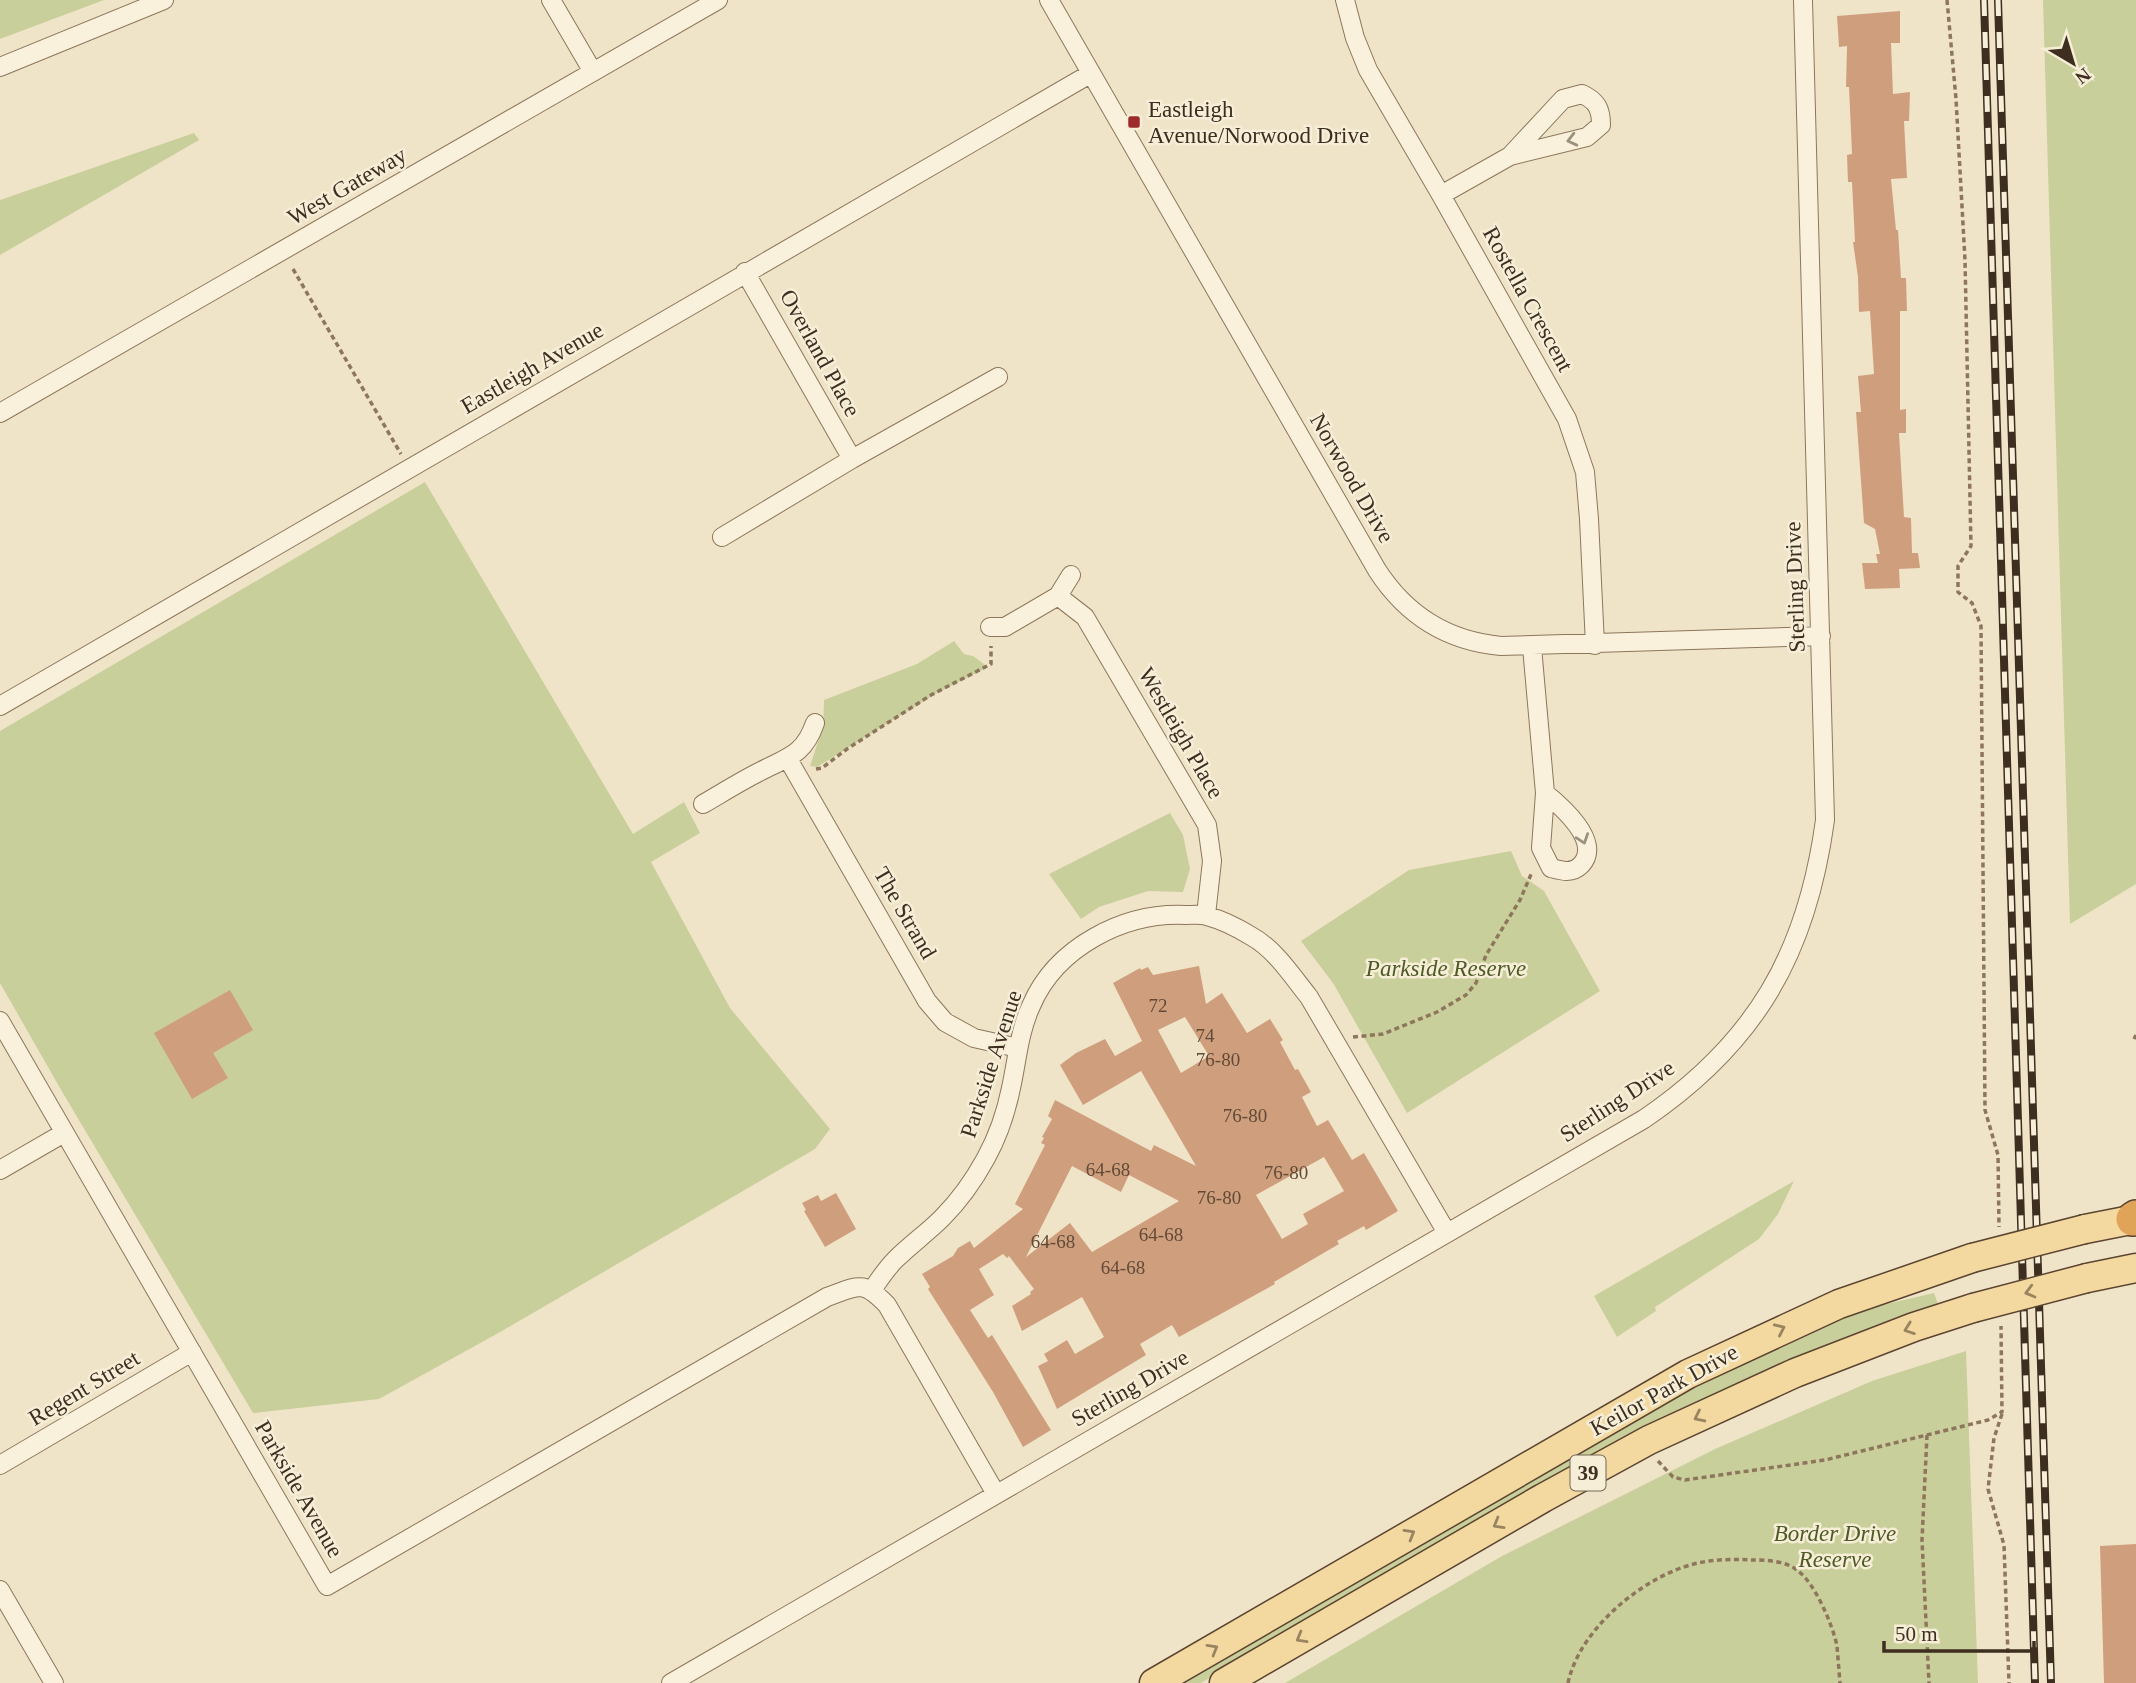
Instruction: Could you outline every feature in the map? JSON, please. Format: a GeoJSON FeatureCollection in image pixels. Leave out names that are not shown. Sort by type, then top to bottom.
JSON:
{"type":"FeatureCollection","features":[{"type":"Feature","properties":{"kind":"main road","name":"Keilor Park Drive"},"geometry":{"type":"LineString","coordinates":[[1154,1683],[1688,1374],[1839,1304],[1972,1258],[2135,1218]]}},
{"type":"Feature","properties":{"kind":"main road","name":"Keilor Park Drive"},"geometry":{"type":"LineString","coordinates":[[1224,1683],[1542,1498],[1649,1440],[1795,1373],[1914,1327],[1973,1308],[2136,1268]]}},
{"type":"Feature","properties":{"kind":"street"},"geometry":{"type":"LineString","coordinates":[[0,67],[164,0]]}},
{"type":"Feature","properties":{"kind":"street"},"geometry":{"type":"LineString","coordinates":[[551,0],[593,72]]}},
{"type":"Feature","properties":{"kind":"street","name":"West Gateway"},"geometry":{"type":"LineString","coordinates":[[0,413],[718,0]]}},
{"type":"Feature","properties":{"kind":"street","name":"Norwood Drive"},"geometry":{"type":"LineString","coordinates":[[1049,0],[1386,585],[1402,602],[1436,629],[1480,644],[1532,647],[1821,636]]}},
{"type":"Feature","properties":{"kind":"street","name":"Rostella Crescent"},"geometry":{"type":"LineString","coordinates":[[1345,0],[1355,38],[1368,70],[1567,419],[1585,472],[1595,645]]}},
{"type":"Feature","properties":{"kind":"street","name":"Sterling Drive"},"geometry":{"type":"LineString","coordinates":[[671,1683],[1664,1105],[1698,1078],[1728,1047],[1767,995],[1798,937],[1807,910],[1821,854],[1826,792],[1803,0]]}},
{"type":"Feature","properties":{"kind":"street","name":"Eastleigh Avenue"},"geometry":{"type":"LineString","coordinates":[[0,706],[1090,74]]}},
{"type":"Feature","properties":{"kind":"street"},"geometry":{"type":"LineString","coordinates":[[1441,195],[1510,156],[1587,136],[1601,125],[1601,112],[1594,100],[1582,94],[1563,99],[1510,156]]}},
{"type":"Feature","properties":{"kind":"street","name":"Overland Place"},"geometry":{"type":"LineString","coordinates":[[745,272],[852,459]]}},
{"type":"Feature","properties":{"kind":"street"},"geometry":{"type":"LineString","coordinates":[[723,537],[852,459],[998,377]]}},
{"type":"Feature","properties":{"kind":"street"},"geometry":{"type":"LineString","coordinates":[[990,626],[1005,627],[1058,596],[1071,575]]}},
{"type":"Feature","properties":{"kind":"street","name":"Westleigh Place"},"geometry":{"type":"LineString","coordinates":[[1058,596],[1085,617],[1207,825],[1212,862],[1206,915]]}},
{"type":"Feature","properties":{"kind":"street"},"geometry":{"type":"LineString","coordinates":[[1532,647],[1545,793]]}},
{"type":"Feature","properties":{"kind":"street"},"geometry":{"type":"LineString","coordinates":[[704,804],[762,770],[788,759],[810,738],[815,723]]}},
{"type":"Feature","properties":{"kind":"street","name":"The Strand"},"geometry":{"type":"LineString","coordinates":[[788,759],[927,1001],[945,1021],[974,1038],[1018,1048]]}},
{"type":"Feature","properties":{"kind":"street","name":"Parkside Avenue"},"geometry":{"type":"LineString","coordinates":[[0,1021],[327,1587],[827,1297],[858,1286],[872,1290],[894,1261],[942,1218],[966,1191],[986,1158],[1001,1125],[1011,1090],[1018,1048],[1031,1005],[1047,978],[1071,954],[1103,932],[1133,919],[1170,914],[1206,915],[1254,937],[1283,963],[1303,988],[1447,1233]]}},
{"type":"Feature","properties":{"kind":"street"},"geometry":{"type":"LineString","coordinates":[[0,1170],[64,1133]]}},
{"type":"Feature","properties":{"kind":"street"},"geometry":{"type":"LineString","coordinates":[[872,1290],[887,1305],[996,1494]]}},
{"type":"Feature","properties":{"kind":"street","name":"Regent Street"},"geometry":{"type":"LineString","coordinates":[[0,1465],[192,1352]]}},
{"type":"Feature","properties":{"kind":"street"},"geometry":{"type":"LineString","coordinates":[[0,1590],[54,1683]]}},
{"type":"Feature","properties":{"kind":"path"},"geometry":{"type":"LineString","coordinates":[[1947,0],[1956,99],[1965,260],[1971,546],[1958,566],[1958,592],[1972,603],[1981,625],[1986,1110],[1998,1155],[1999,1236]]}},
{"type":"Feature","properties":{"kind":"path"},"geometry":{"type":"LineString","coordinates":[[293,269],[401,454]]}},
{"type":"Feature","properties":{"kind":"path"},"geometry":{"type":"LineString","coordinates":[[814,769],[822,768],[931,695],[991,664]]}},
{"type":"Feature","properties":{"kind":"path"},"geometry":{"type":"LineString","coordinates":[[1356,1037],[1383,1034],[1437,1012],[1466,995],[1476,983],[1486,955],[1520,900],[1530,874]]}},
{"type":"Feature","properties":{"kind":"path"},"geometry":{"type":"LineString","coordinates":[[2001,1317],[2002,1412],[1994,1438],[1989,1489],[2004,1545],[2009,1683]]}},
{"type":"Feature","properties":{"kind":"path"},"geometry":{"type":"LineString","coordinates":[[1658,1461],[1673,1477],[1685,1480],[1825,1460],[1988,1420],[2002,1412]]}},
{"type":"Feature","properties":{"kind":"path"},"geometry":{"type":"LineString","coordinates":[[1927,1435],[1922,1540],[1929,1683]]}},
{"type":"Feature","properties":{"kind":"path"},"geometry":{"type":"LineString","coordinates":[[1567,1683],[1572,1664],[1592,1633],[1621,1604],[1658,1579],[1693,1564],[1732,1559],[1772,1561],[1798,1570],[1817,1595],[1836,1643],[1840,1683]]}},
{"type":"Feature","properties":{"kind":"green space"},"geometry":{"type":"Polygon","coordinates":[[[0,0],[104,0],[0,39],[0,0]]]}},
{"type":"Feature","properties":{"kind":"green space"},"geometry":{"type":"Polygon","coordinates":[[[2043,0],[2136,0],[2136,884],[2070,924],[2043,0]]]}},
{"type":"Feature","properties":{"kind":"green space"},"geometry":{"type":"Polygon","coordinates":[[[194,133],[199,140],[0,255],[0,200],[194,133]]]}},
{"type":"Feature","properties":{"kind":"green space"},"geometry":{"type":"Polygon","coordinates":[[[425,482],[633,834],[684,802],[700,833],[651,862],[730,1008],[830,1129],[815,1149],[502,1331],[379,1399],[253,1413],[0,983],[0,731],[425,482]]]}},
{"type":"Feature","properties":{"kind":"green space"},"geometry":{"type":"Polygon","coordinates":[[[954,641],[964,654],[973,656],[988,667],[937,693],[817,767],[810,766],[823,727],[824,700],[917,664],[954,641]]]}},
{"type":"Feature","properties":{"kind":"green space"},"geometry":{"type":"Polygon","coordinates":[[[1170,813],[1183,835],[1190,869],[1183,892],[1148,891],[1099,907],[1081,919],[1049,874],[1170,813]]]}},
{"type":"Feature","properties":{"kind":"green space","name":"Parkside Reserve"},"geometry":{"type":"Polygon","coordinates":[[[1511,851],[1522,876],[1544,891],[1600,991],[1407,1113],[1333,983],[1301,941],[1409,870],[1511,851]]]}},
{"type":"Feature","properties":{"kind":"green space"},"geometry":{"type":"Polygon","coordinates":[[[1794,1181],[1778,1214],[1759,1239],[1655,1307],[1656,1311],[1617,1337],[1594,1296],[1794,1181]]]}},
{"type":"Feature","properties":{"kind":"green space"},"geometry":{"type":"Polygon","coordinates":[[[1934,1293],[1939,1307],[1515,1501],[1201,1683],[1177,1683],[1691,1386],[1848,1313],[1934,1293]]]}},
{"type":"Feature","properties":{"kind":"green space","name":"Border Drive Reserve"},"geometry":{"type":"Polygon","coordinates":[[[1966,1351],[1978,1683],[1285,1683],[1502,1556],[1715,1449],[1872,1381],[1966,1351]]]}},
{"type":"Feature","properties":{"kind":"building"},"geometry":{"type":"Polygon","coordinates":[[[1900,11],[1900,43],[1891,43],[1893,94],[1910,92],[1909,121],[1904,121],[1907,178],[1891,179],[1901,278],[1906,278],[1907,311],[1900,311],[1900,410],[1906,409],[1906,433],[1899,433],[1904,517],[1911,518],[1912,553],[1918,553],[1920,568],[1899,569],[1900,588],[1865,589],[1862,563],[1878,563],[1876,554],[1880,554],[1875,529],[1864,523],[1856,412],[1861,412],[1858,376],[1874,374],[1870,311],[1859,312],[1853,242],[1852,182],[1848,182],[1847,155],[1852,154],[1849,87],[1846,87],[1847,46],[1839,47],[1837,16],[1900,11]]]}},
{"type":"Feature","properties":{"kind":"building"},"geometry":{"type":"Polygon","coordinates":[[[1199,966],[1206,1004],[1222,993],[1247,1033],[1270,1019],[1283,1040],[1280,1042],[1295,1070],[1298,1069],[1311,1092],[1302,1097],[1317,1126],[1328,1120],[1352,1160],[1364,1153],[1398,1211],[1366,1230],[1364,1226],[1337,1241],[1339,1244],[1274,1282],[1275,1284],[1179,1337],[1172,1325],[1140,1344],[1146,1355],[1057,1409],[1038,1366],[1048,1361],[1044,1354],[1067,1340],[1075,1354],[1104,1337],[1082,1297],[1022,1331],[1012,1306],[1031,1294],[1034,1289],[1009,1256],[1007,1258],[1003,1254],[979,1269],[994,1295],[970,1310],[988,1338],[992,1335],[1051,1430],[1023,1447],[993,1392],[928,1289],[930,1287],[922,1274],[953,1256],[958,1248],[970,1241],[974,1248],[1023,1209],[1015,1204],[1045,1145],[1041,1143],[1044,1138],[1042,1137],[1052,1119],[1048,1116],[1055,1100],[1151,1151],[1154,1145],[1196,1166],[1141,1071],[1083,1105],[1060,1065],[1076,1053],[1105,1039],[1115,1056],[1142,1041],[1113,983],[1140,968],[1141,970],[1148,967],[1153,975],[1199,966]],[[1185,1017],[1158,1030],[1181,1073],[1209,1056],[1185,1017]],[[1324,1157],[1256,1195],[1282,1239],[1308,1224],[1303,1214],[1344,1191],[1324,1157]],[[1072,1166],[1026,1257],[1070,1223],[1092,1252],[1179,1201],[1129,1175],[1121,1192],[1072,1166]]]}},
{"type":"Feature","properties":{"kind":"building"},"geometry":{"type":"Polygon","coordinates":[[[230,990],[253,1030],[213,1053],[228,1078],[192,1099],[154,1033],[230,990]]]}},
{"type":"Feature","properties":{"kind":"building"},"geometry":{"type":"Polygon","coordinates":[[[836,1193],[856,1229],[825,1247],[802,1203],[818,1195],[821,1201],[836,1193]]]}},
{"type":"Feature","properties":{"kind":"building"},"geometry":{"type":"Polygon","coordinates":[[[2136,1544],[2136,1683],[2104,1683],[2100,1546],[2136,1544]]]}},
{"type":"Feature","properties":{"kind":"railway"},"geometry":{"type":"LineString","coordinates":[[1984,0],[2035,1683]]}},
{"type":"Feature","properties":{"kind":"railway"},"geometry":{"type":"LineString","coordinates":[[1998,0],[2051,1683]]}},
{"type":"Feature","properties":{"kind":"place","name":"Eastleigh Avenue/Norwood Drive"},"geometry":{"type":"Point","coordinates":[1134,122]}}]}
